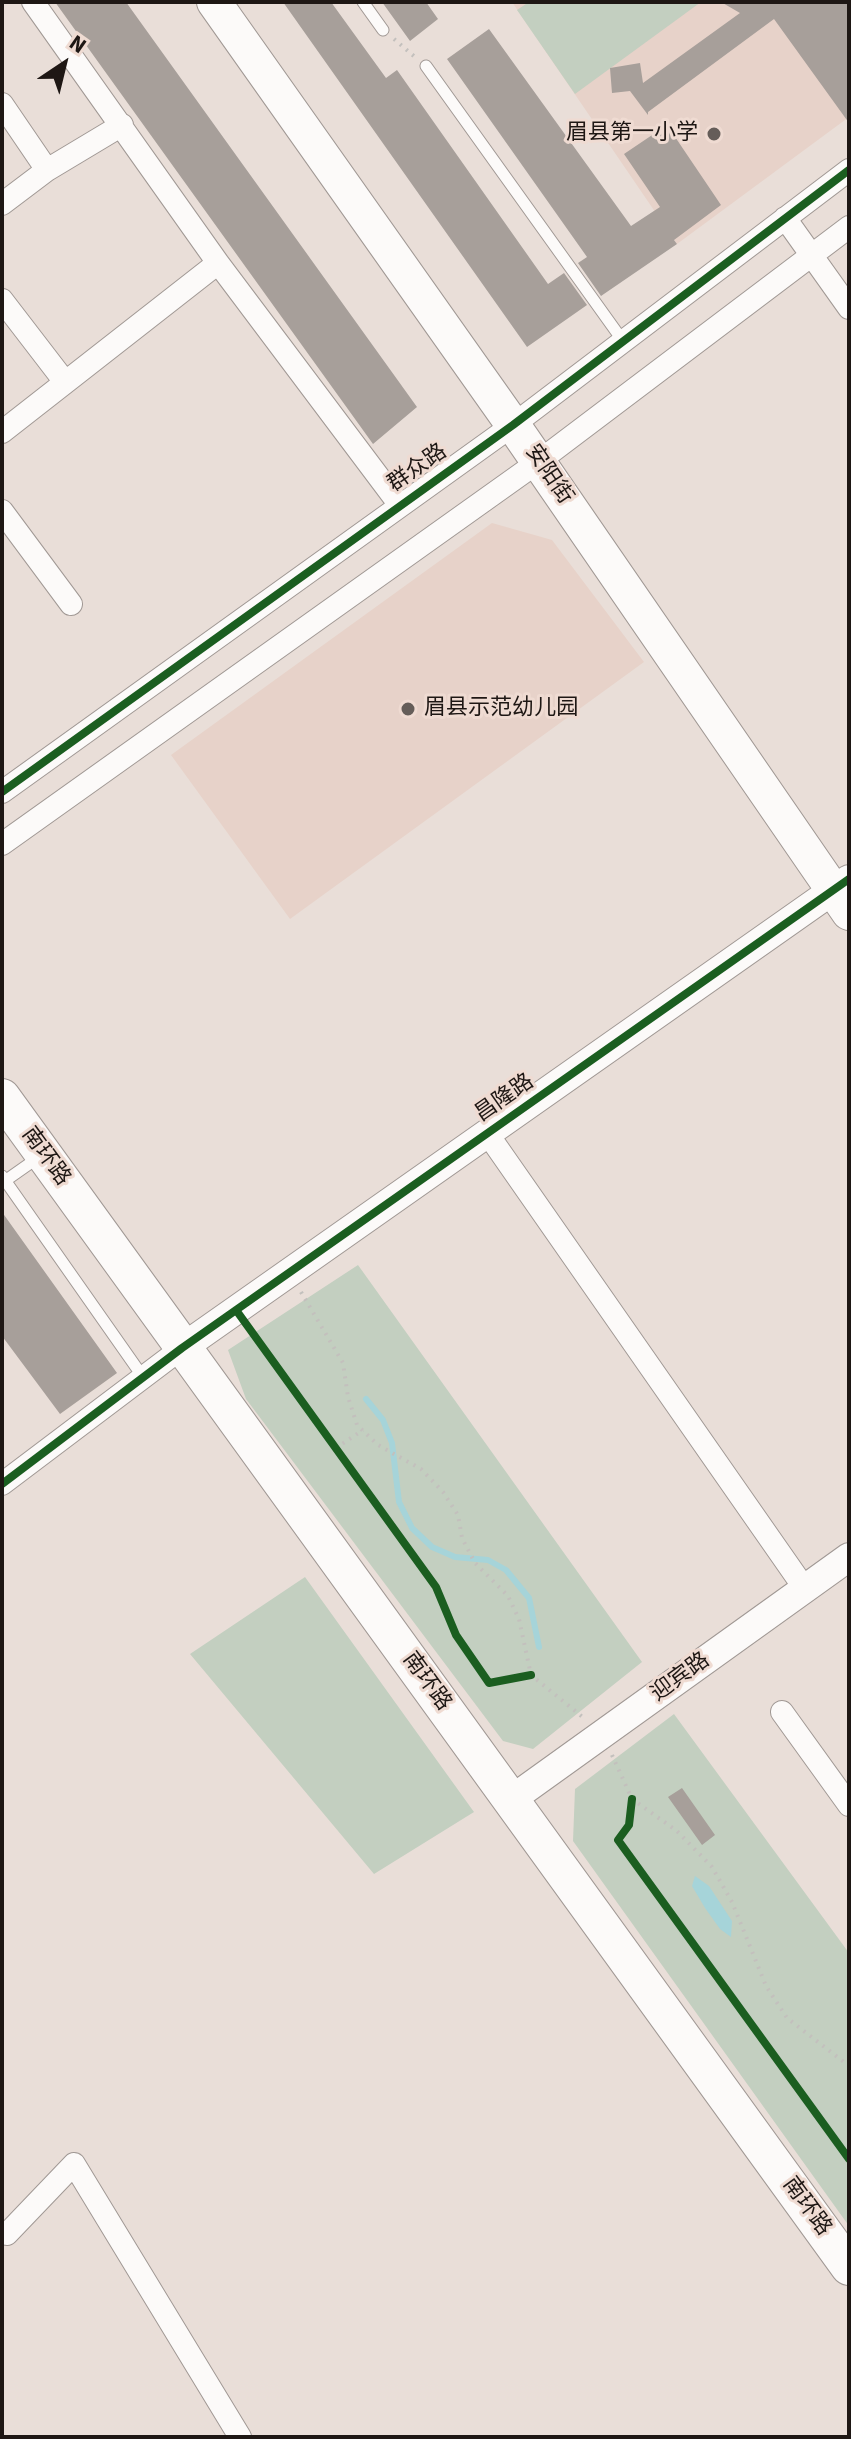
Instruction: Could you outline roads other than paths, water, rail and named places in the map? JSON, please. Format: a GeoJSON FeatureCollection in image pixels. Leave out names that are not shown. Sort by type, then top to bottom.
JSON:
{"type":"FeatureCollection","features":[{"type":"Feature","properties":{"kind":"highway","name":"南环路"},"geometry":{"type":"LineString","coordinates":[[2,1097],[849,2267]]}},
{"type":"Feature","properties":{"kind":"main road","name":"安阳街"},"geometry":{"type":"LineString","coordinates":[[214,2],[843,894]]}},
{"type":"Feature","properties":{"kind":"street"},"geometry":{"type":"LineString","coordinates":[[33,2],[218,263],[399,504]]}},
{"type":"Feature","properties":{"kind":"street"},"geometry":{"type":"LineString","coordinates":[[2,104],[47,170]]}},
{"type":"Feature","properties":{"kind":"street"},"geometry":{"type":"LineString","coordinates":[[2,204],[47,170],[122,125]]}},
{"type":"Feature","properties":{"kind":"street","name":"群众路"},"geometry":{"type":"LineString","coordinates":[[2,792],[513,425],[849,170]]}},
{"type":"Feature","properties":{"kind":"street"},"geometry":{"type":"LineString","coordinates":[[785,218],[849,308]]}},
{"type":"Feature","properties":{"kind":"street"},"geometry":{"type":"LineString","coordinates":[[2,844],[538,462],[849,227]]}},
{"type":"Feature","properties":{"kind":"street"},"geometry":{"type":"LineString","coordinates":[[2,432],[218,263]]}},
{"type":"Feature","properties":{"kind":"street"},"geometry":{"type":"LineString","coordinates":[[2,300],[65,382]]}},
{"type":"Feature","properties":{"kind":"street"},"geometry":{"type":"LineString","coordinates":[[2,511],[71,604]]}},
{"type":"Feature","properties":{"kind":"street","name":"昌隆路"},"geometry":{"type":"LineString","coordinates":[[182,1348],[487,1133],[843,894]]}},
{"type":"Feature","properties":{"kind":"street"},"geometry":{"type":"LineString","coordinates":[[487,1133],[805,1589]]}},
{"type":"Feature","properties":{"kind":"street"},"geometry":{"type":"LineString","coordinates":[[2,1484],[182,1348]]}},
{"type":"Feature","properties":{"kind":"street","name":"迎宾路"},"geometry":{"type":"LineString","coordinates":[[512,1799],[849,1557]]}},
{"type":"Feature","properties":{"kind":"street"},"geometry":{"type":"LineString","coordinates":[[782,1712],[849,1805]]}},
{"type":"Feature","properties":{"kind":"street"},"geometry":{"type":"LineString","coordinates":[[7,2234],[74,2164],[240,2437]]}},
{"type":"Feature","properties":{"kind":"lane"},"geometry":{"type":"LineString","coordinates":[[363,2],[383,30]]}},
{"type":"Feature","properties":{"kind":"lane"},"geometry":{"type":"LineString","coordinates":[[426,66],[623,341]]}},
{"type":"Feature","properties":{"kind":"lane"},"geometry":{"type":"LineString","coordinates":[[43,1154],[3,1180],[143,1377]]}},
{"type":"Feature","properties":{"kind":"water"},"geometry":{"type":"Polygon","coordinates":[[[695,1876],[709,1886],[732,1921],[731,1937],[720,1929],[692,1886],[695,1876]]]}},
{"type":"Feature","properties":{"kind":"waterway"},"geometry":{"type":"LineString","coordinates":[[366,1399],[383,1420],[392,1443],[399,1502],[412,1528],[432,1547],[455,1557],[488,1560],[506,1570],[529,1598],[539,1647]]}},
{"type":"Feature","properties":{"kind":"place","name":"眉县第一小学"},"geometry":{"type":"Point","coordinates":[714,134]}},
{"type":"Feature","properties":{"kind":"place","name":"眉县示范幼儿园"},"geometry":{"type":"Point","coordinates":[408,709]}}]}
